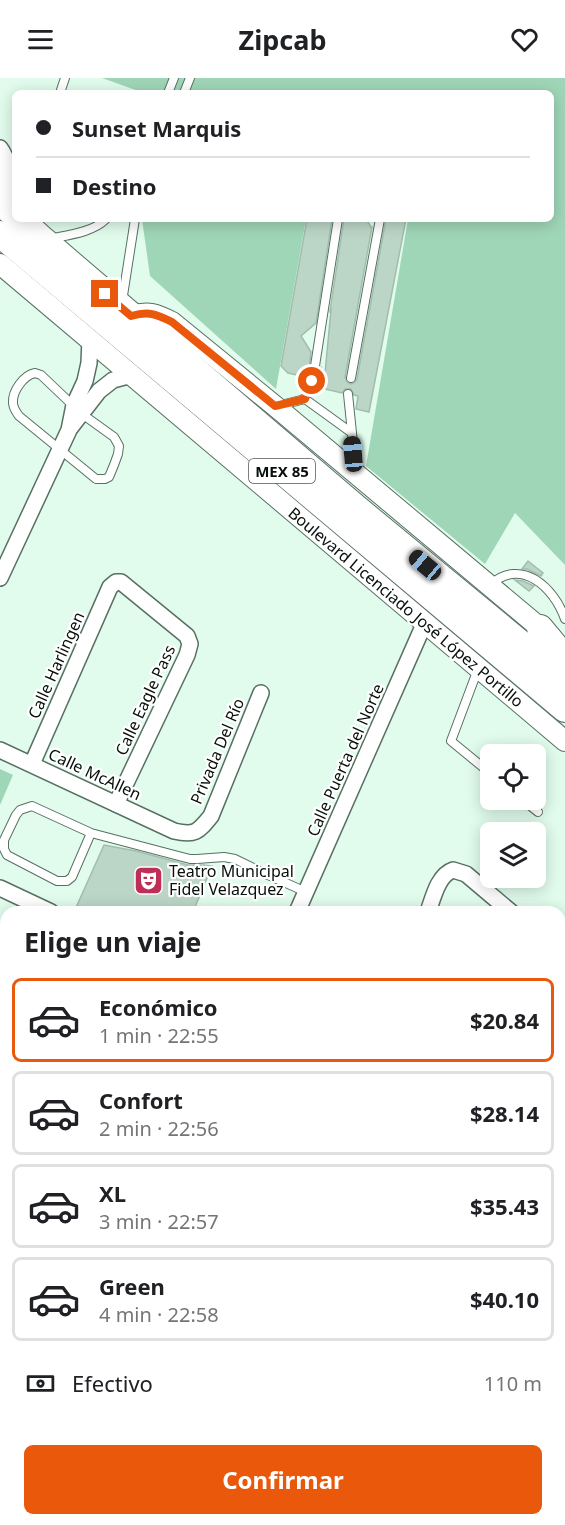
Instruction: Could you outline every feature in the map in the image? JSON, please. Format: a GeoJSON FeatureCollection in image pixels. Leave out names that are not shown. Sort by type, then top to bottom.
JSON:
{"type":"FeatureCollection","features":[{"type":"Feature","properties":{"kind":"highway","name":"MEX 85"},"geometry":{"type":"LineString","coordinates":[[27,222],[126,311],[355,507],[565,680]]}},
{"type":"Feature","properties":{"kind":"highway","name":"Boulevard Licenciado José López Portillo"},"geometry":{"type":"LineString","coordinates":[[27,222],[565,709]]}},
{"type":"Feature","properties":{"kind":"highway"},"geometry":{"type":"LineString","coordinates":[[540,628],[565,658]]}},
{"type":"Feature","properties":{"kind":"street"},"geometry":{"type":"LineString","coordinates":[[0,148],[5,154],[12,185]]}},
{"type":"Feature","properties":{"kind":"street","name":"Boulevard Licenciado José López Portillo"},"geometry":{"type":"LineString","coordinates":[[0,264],[565,741]]}},
{"type":"Feature","properties":{"kind":"street"},"geometry":{"type":"LineString","coordinates":[[126,311],[157,314],[172,322],[565,648]]}},
{"type":"Feature","properties":{"kind":"street"},"geometry":{"type":"LineString","coordinates":[[0,578],[78,409],[89,363],[90,339]]}},
{"type":"Feature","properties":{"kind":"street"},"geometry":{"type":"LineString","coordinates":[[78,409],[113,380],[132,375]]}},
{"type":"Feature","properties":{"kind":"street","name":"Calle Eagle Pass"},"geometry":{"type":"LineString","coordinates":[[116,582],[123,584],[187,636],[190,644],[187,655],[117,804]]}},
{"type":"Feature","properties":{"kind":"street","name":"Calle Harlingen"},"geometry":{"type":"LineString","coordinates":[[32,764],[110,587],[116,582]]}},
{"type":"Feature","properties":{"kind":"street","name":"Calle Puerta del Norte"},"geometry":{"type":"LineString","coordinates":[[300,906],[425,622]]}},
{"type":"Feature","properties":{"kind":"street","name":"Privada Del Río"},"geometry":{"type":"LineString","coordinates":[[174,831],[195,833],[211,816],[261,693]]}},
{"type":"Feature","properties":{"kind":"street","name":"Calle McAllen"},"geometry":{"type":"LineString","coordinates":[[0,750],[174,831]]}},
{"type":"Feature","properties":{"kind":"street"},"geometry":{"type":"LineString","coordinates":[[430,906],[441,880],[453,870],[466,874],[504,906]]}},
{"type":"Feature","properties":{"kind":"street"},"geometry":{"type":"LineString","coordinates":[[0,888],[38,906]]}},
{"type":"Feature","properties":{"kind":"lane"},"geometry":{"type":"LineString","coordinates":[[52,222],[85,230],[103,222]]}},
{"type":"Feature","properties":{"kind":"lane"},"geometry":{"type":"LineString","coordinates":[[126,311],[135,222]]}},
{"type":"Feature","properties":{"kind":"lane"},"geometry":{"type":"LineString","coordinates":[[315,366],[338,222]]}},
{"type":"Feature","properties":{"kind":"lane"},"geometry":{"type":"LineString","coordinates":[[351,378],[379,222]]}},
{"type":"Feature","properties":{"kind":"lane"},"geometry":{"type":"LineString","coordinates":[[29,374],[40,375],[114,437],[119,446],[109,477],[105,479],[96,479],[60,449],[19,416],[14,409],[13,398],[23,379],[29,374]]}},
{"type":"Feature","properties":{"kind":"lane"},"geometry":{"type":"LineString","coordinates":[[305,399],[312,381]]}},
{"type":"Feature","properties":{"kind":"lane"},"geometry":{"type":"LineString","coordinates":[[348,394],[355,474]]}},
{"type":"Feature","properties":{"kind":"lane"},"geometry":{"type":"LineString","coordinates":[[275,406],[305,399],[352,433]]}},
{"type":"Feature","properties":{"kind":"lane"},"geometry":{"type":"LineString","coordinates":[[490,585],[510,574],[529,576],[551,594],[565,619]]}},
{"type":"Feature","properties":{"kind":"lane"},"geometry":{"type":"LineString","coordinates":[[478,667],[451,741],[480,765]]}},
{"type":"Feature","properties":{"kind":"lane"},"geometry":{"type":"LineString","coordinates":[[91,833],[72,877],[67,881],[57,881],[7,855],[4,849],[4,840],[16,815],[20,810],[32,807],[91,833],[190,859],[235,858],[306,892]]}},
{"type":"Feature","properties":{"kind":"green space"},"geometry":{"type":"Polygon","coordinates":[[[102,78],[565,78],[565,565],[515,513],[485,564],[366,466],[407,222],[554,222],[554,90],[136,90],[102,78]]]}},
{"type":"Feature","properties":{"kind":"green space"},"geometry":{"type":"Polygon","coordinates":[[[142,222],[305,222],[276,389],[150,276],[142,222]]]}},
{"type":"Feature","properties":{"kind":"green space"},"geometry":{"type":"Polygon","coordinates":[[[0,769],[13,775],[0,805],[0,769]]]}},
{"type":"Feature","properties":{"kind":"building"},"geometry":{"type":"Polygon","coordinates":[[[306,222],[332,222],[316,323],[301,336],[311,352],[309,368],[315,372],[321,367],[325,373],[330,311],[344,222],[368,222],[372,227],[345,377],[351,384],[357,379],[385,222],[405,222],[369,412],[356,409],[358,396],[354,395],[351,389],[345,389],[342,393],[316,387],[318,380],[315,375],[309,375],[306,380],[300,379],[297,375],[288,373],[281,366],[306,222]]]}},
{"type":"Feature","properties":{"kind":"building"},"geometry":{"type":"Polygon","coordinates":[[[528,561],[543,573],[541,576],[522,569],[528,561]]]}},
{"type":"Feature","properties":{"kind":"building"},"geometry":{"type":"Polygon","coordinates":[[[515,580],[523,581],[534,586],[529,591],[515,580]]]}},
{"type":"Feature","properties":{"kind":"building","name":"Teatro Municipal Fidel Velazquez"},"geometry":{"type":"Polygon","coordinates":[[[104,845],[188,865],[212,866],[195,906],[77,906],[104,845]]]}},
{"type":"Feature","properties":{"kind":"place","name":"Teatro Municipal Fidel Velazquez"},"geometry":{"type":"Point","coordinates":[148,880]}},
{"type":"Feature","properties":{"kind":"route"},"geometry":{"type":"LineString","coordinates":[[105,294],[131,316],[157,314],[172,322],[275,406],[305,399],[312,381]]}}]}
